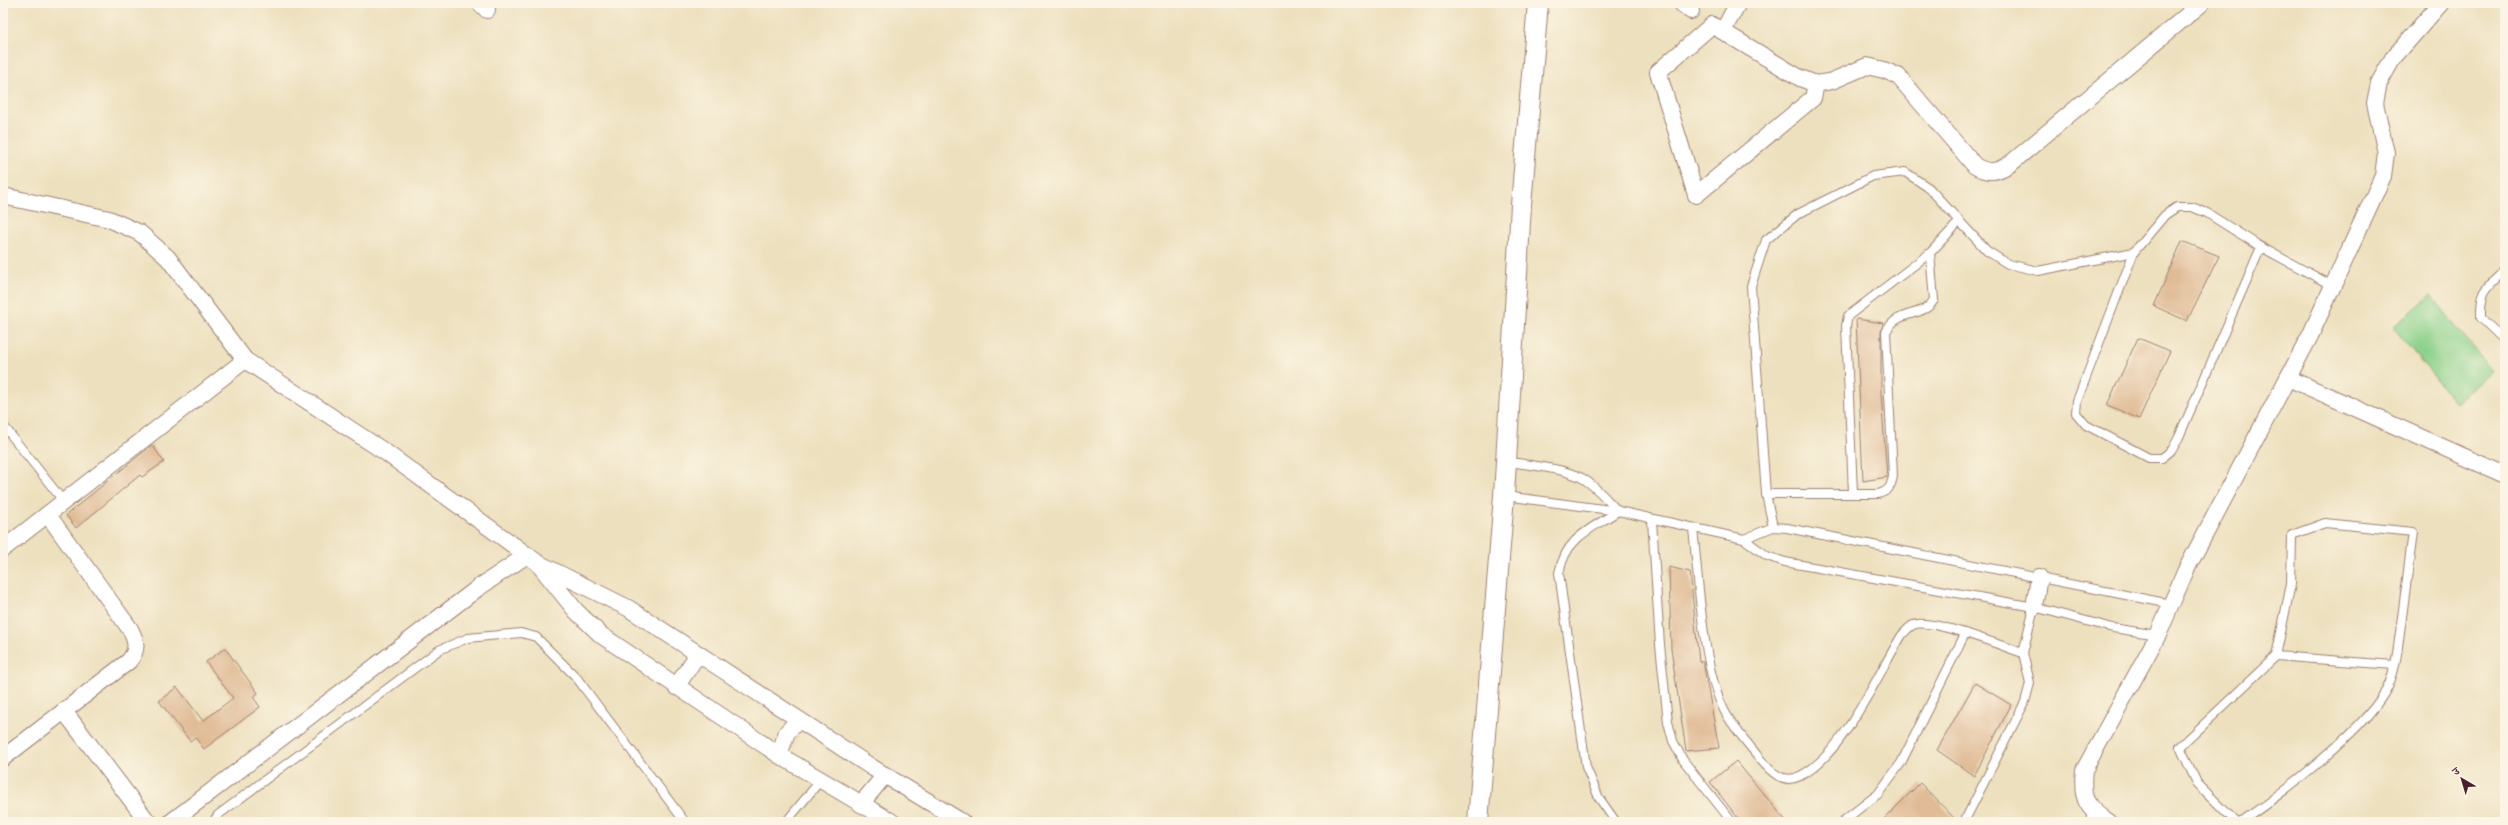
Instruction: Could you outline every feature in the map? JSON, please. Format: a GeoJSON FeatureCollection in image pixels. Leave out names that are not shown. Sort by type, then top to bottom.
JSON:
{"type":"FeatureCollection","features":[{"type":"Feature","properties":{"kind":"street"},"geometry":{"type":"LineString","coordinates":[[1478,822],[1504,496],[1521,205],[1538,3]]}},
{"type":"Feature","properties":{"kind":"street"},"geometry":{"type":"LineString","coordinates":[[1723,30],[1738,3]]}},
{"type":"Feature","properties":{"kind":"street"},"geometry":{"type":"LineString","coordinates":[[1816,84],[1813,98],[1696,195],[1658,72],[1712,25],[1723,30],[1800,78],[1816,84],[1832,81],[1867,66],[1884,70],[1898,76],[1975,166],[1985,172],[1998,171],[2010,164],[2202,3]]}},
{"type":"Feature","properties":{"kind":"street"},"geometry":{"type":"LineString","coordinates":[[2109,822],[2094,814],[2082,791],[2084,770],[2158,635],[2186,570],[2310,336],[2331,285],[2383,176],[2386,153],[2376,103],[2379,83],[2393,58],[2441,3]]}},
{"type":"Feature","properties":{"kind":"street"},"geometry":{"type":"LineString","coordinates":[[3,196],[109,219],[140,233],[168,258],[246,360],[385,452],[532,559],[628,608],[799,720],[962,822]]}},
{"type":"Feature","properties":{"kind":"street"},"geometry":{"type":"LineString","coordinates":[[3,549],[246,360]]}},
{"type":"Feature","properties":{"kind":"street"},"geometry":{"type":"LineString","coordinates":[[2288,378],[2505,475]]}},
{"type":"Feature","properties":{"kind":"street"},"geometry":{"type":"LineString","coordinates":[[3,758],[129,661],[136,653],[136,640],[130,629],[48,515]]}},
{"type":"Feature","properties":{"kind":"street"},"geometry":{"type":"LineString","coordinates":[[532,559],[576,611],[601,636],[779,755],[820,781],[892,822]]}},
{"type":"Feature","properties":{"kind":"street"},"geometry":{"type":"LineString","coordinates":[[171,822],[478,588],[532,559]]}},
{"type":"Feature","properties":{"kind":"street"},"geometry":{"type":"LineString","coordinates":[[2034,608],[2039,577]]}},
{"type":"Feature","properties":{"kind":"street"},"geometry":{"type":"LineString","coordinates":[[676,687],[698,654]]}},
{"type":"Feature","properties":{"kind":"street"},"geometry":{"type":"LineString","coordinates":[[64,711],[148,822]]}},
{"type":"Feature","properties":{"kind":"street"},"geometry":{"type":"LineString","coordinates":[[779,755],[787,732],[799,720]]}},
{"type":"Feature","properties":{"kind":"street"},"geometry":{"type":"LineString","coordinates":[[862,804],[885,775]]}},
{"type":"Feature","properties":{"kind":"lane"},"geometry":{"type":"LineString","coordinates":[[1773,528],[1766,494],[1751,286],[1766,240],[1798,214],[1873,176],[1904,172],[1929,188],[1987,252],[2008,264],[2038,271],[2134,252]]}},
{"type":"Feature","properties":{"kind":"lane"},"geometry":{"type":"LineString","coordinates":[[2261,247],[2172,450],[2162,458],[2149,458],[2086,425],[2076,412],[2077,401],[2134,252],[2165,215],[2178,206],[2192,207],[2207,213],[2261,247],[2331,285]]}},
{"type":"Feature","properties":{"kind":"lane"},"geometry":{"type":"LineString","coordinates":[[1853,493],[1846,326],[1848,316],[1930,253],[1959,222]]}},
{"type":"Feature","properties":{"kind":"lane"},"geometry":{"type":"LineString","coordinates":[[1766,494],[1878,494],[1886,492],[1891,486],[1893,476],[1886,332],[1890,324],[1898,318],[1930,306],[1934,300],[1930,253]]}},
{"type":"Feature","properties":{"kind":"lane"},"geometry":{"type":"LineString","coordinates":[[2505,270],[2489,285],[2480,300],[2481,318],[2505,341]]}},
{"type":"Feature","properties":{"kind":"lane"},"geometry":{"type":"LineString","coordinates":[[3,425],[64,502]]}},
{"type":"Feature","properties":{"kind":"lane"},"geometry":{"type":"LineString","coordinates":[[1506,461],[1562,471],[1582,478],[1595,488],[1618,511]]}},
{"type":"Feature","properties":{"kind":"lane"},"geometry":{"type":"LineString","coordinates":[[1504,496],[1618,511],[1652,520],[1744,539],[1767,556],[1785,562],[2034,608],[2113,628],[2158,635]]}},
{"type":"Feature","properties":{"kind":"lane"},"geometry":{"type":"LineString","coordinates":[[1616,822],[1599,798],[1586,766],[1559,573],[1562,556],[1572,542],[1618,511]]}},
{"type":"Feature","properties":{"kind":"lane"},"geometry":{"type":"LineString","coordinates":[[1652,520],[1660,645],[1668,722],[1673,741],[1683,760],[1732,822]]}},
{"type":"Feature","properties":{"kind":"lane"},"geometry":{"type":"LineString","coordinates":[[2236,822],[2197,783],[2180,747],[2276,656],[2291,584],[2292,535],[2325,523],[2413,532],[2394,665],[2389,685],[2369,713],[2336,746],[2272,800],[2242,822]]}},
{"type":"Feature","properties":{"kind":"lane"},"geometry":{"type":"LineString","coordinates":[[1744,539],[1773,528],[2039,577],[2171,604]]}},
{"type":"Feature","properties":{"kind":"lane"},"geometry":{"type":"LineString","coordinates":[[1693,529],[1706,638],[1715,684],[1724,710],[1737,730],[1772,773],[1784,778],[1800,776],[1826,755],[1847,729],[1902,635],[1914,625],[1928,623],[2023,653]]}},
{"type":"Feature","properties":{"kind":"lane"},"geometry":{"type":"LineString","coordinates":[[1964,822],[2025,702],[2030,683],[2023,653],[2034,608]]}},
{"type":"Feature","properties":{"kind":"lane"},"geometry":{"type":"LineString","coordinates":[[213,822],[224,811],[439,650],[468,638],[520,633],[536,637],[576,677],[685,822]]}},
{"type":"Feature","properties":{"kind":"lane"},"geometry":{"type":"LineString","coordinates":[[1842,822],[1878,794],[1901,763],[1965,634]]}},
{"type":"Feature","properties":{"kind":"lane"},"geometry":{"type":"LineString","coordinates":[[2276,656],[2394,665]]}},
{"type":"Feature","properties":{"kind":"lane"},"geometry":{"type":"LineString","coordinates":[[786,822],[820,781]]}},
{"type":"Feature","properties":{"kind":"green space"},"geometry":{"type":"Polygon","coordinates":[[[2431,295],[2492,371],[2455,402],[2393,327],[2431,295]]]}},
{"type":"Feature","properties":{"kind":"building"},"geometry":{"type":"Polygon","coordinates":[[[2182,241],[2219,256],[2187,321],[2154,306],[2182,241]]]}},
{"type":"Feature","properties":{"kind":"building"},"geometry":{"type":"Polygon","coordinates":[[[1856,319],[1883,323],[1881,332],[1881,394],[1887,477],[1863,481],[1856,319]]]}},
{"type":"Feature","properties":{"kind":"building"},"geometry":{"type":"Polygon","coordinates":[[[2138,338],[2170,351],[2139,419],[2107,405],[2138,338]]]}},
{"type":"Feature","properties":{"kind":"building"},"geometry":{"type":"Polygon","coordinates":[[[152,445],[164,462],[142,477],[140,475],[76,528],[66,515],[152,445]]]}},
{"type":"Feature","properties":{"kind":"building"},"geometry":{"type":"Polygon","coordinates":[[[1669,567],[1690,572],[1699,662],[1703,662],[1719,748],[1686,751],[1671,649],[1669,567]]]}},
{"type":"Feature","properties":{"kind":"building"},"geometry":{"type":"Polygon","coordinates":[[[225,648],[258,693],[253,697],[260,707],[204,749],[195,737],[190,741],[159,701],[177,687],[203,721],[233,698],[206,662],[225,648]]]}},
{"type":"Feature","properties":{"kind":"building"},"geometry":{"type":"Polygon","coordinates":[[[1975,683],[2011,705],[1974,776],[1937,750],[1975,683]]]}},
{"type":"Feature","properties":{"kind":"building"},"geometry":{"type":"Polygon","coordinates":[[[1736,761],[1787,822],[1741,822],[1710,782],[1736,761]]]}},
{"type":"Feature","properties":{"kind":"building"},"geometry":{"type":"Polygon","coordinates":[[[1920,783],[1958,822],[1881,822],[1920,783]]]}}]}
